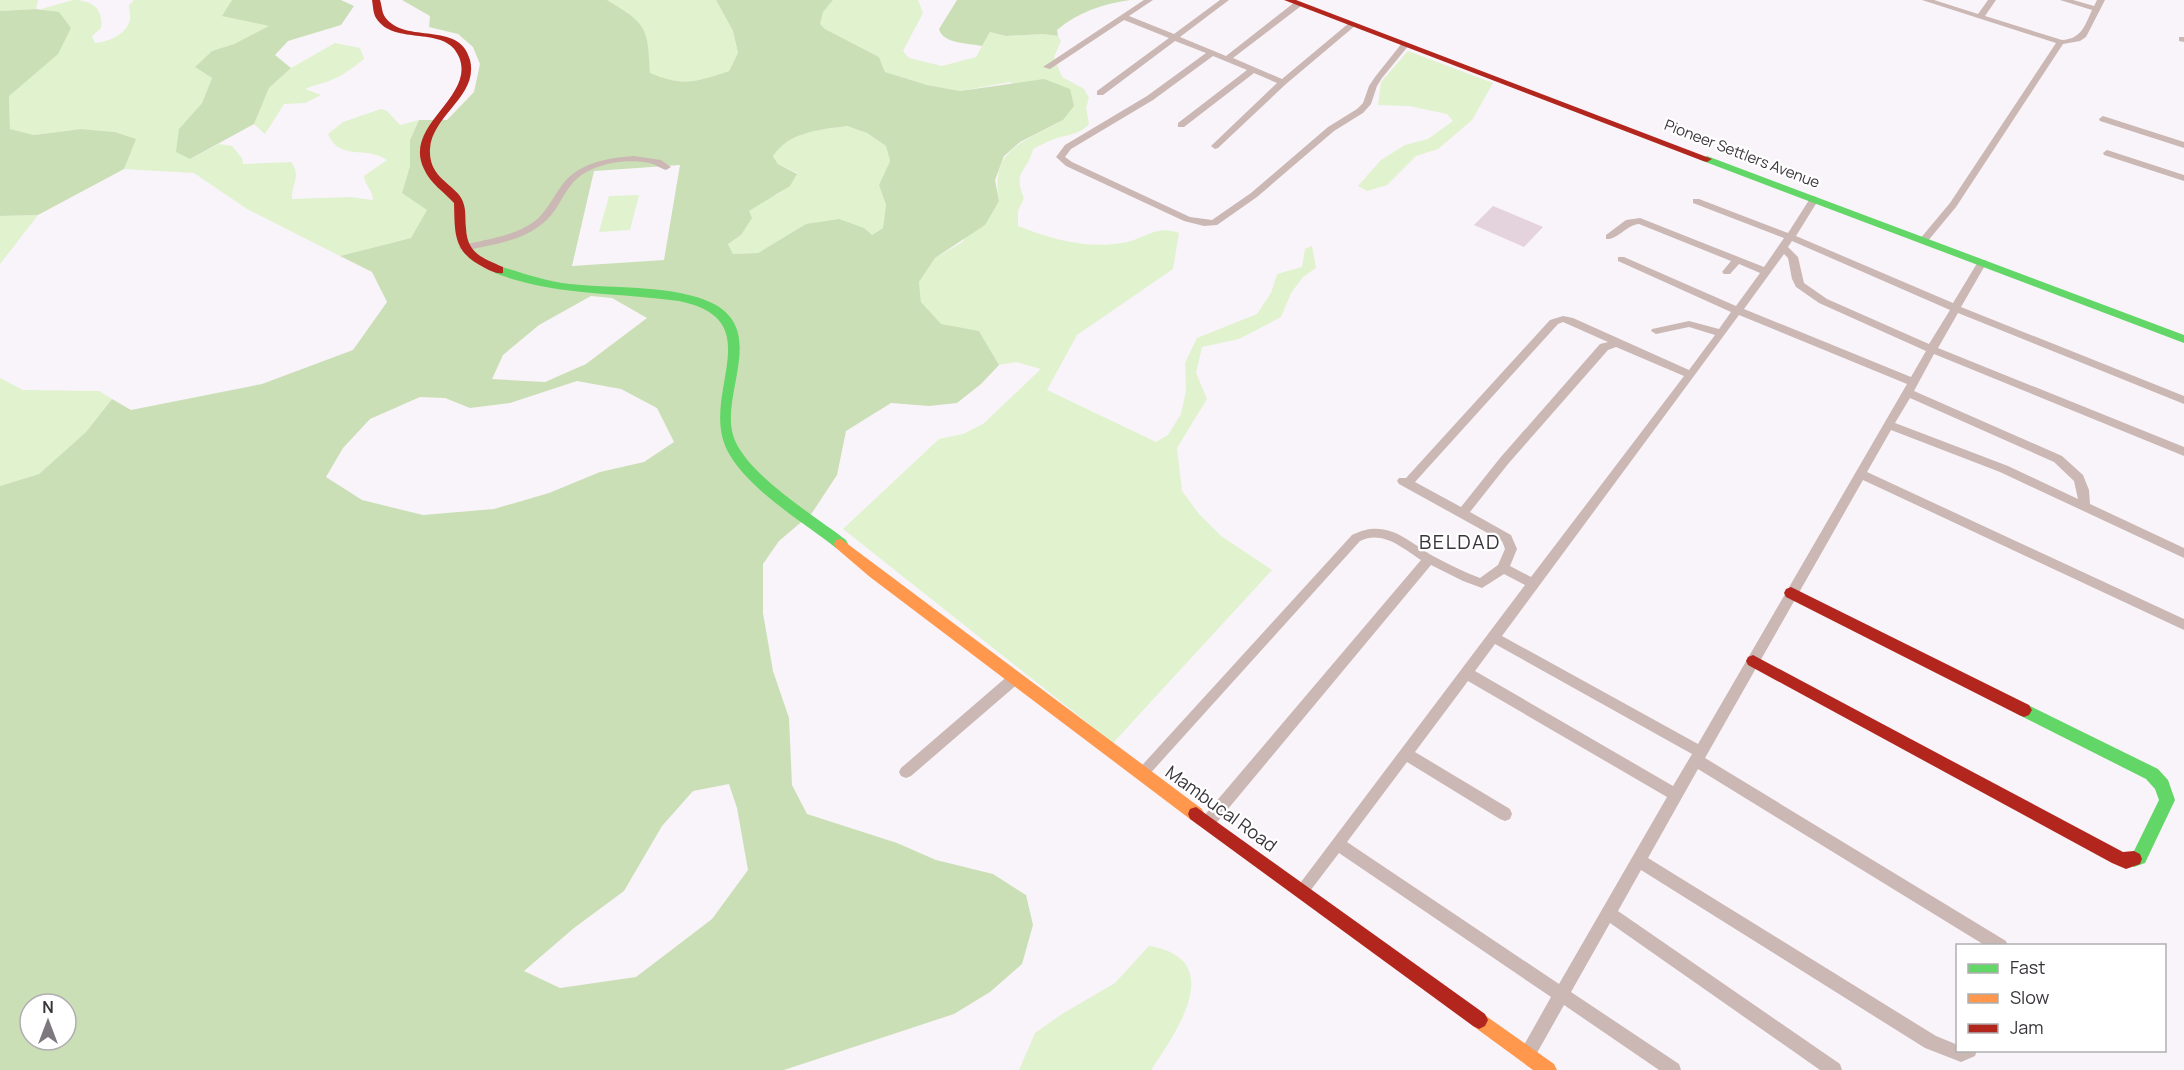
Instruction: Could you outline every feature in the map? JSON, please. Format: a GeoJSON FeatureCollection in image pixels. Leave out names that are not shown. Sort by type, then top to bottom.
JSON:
{"type":"FeatureCollection","features":[{"type":"Feature","properties":{"kind":"main road"},"geometry":{"type":"LineString","coordinates":[[376,0],[378,16],[382,22],[392,28],[439,36],[459,49],[466,63],[465,79],[453,100],[430,128],[424,154],[429,170],[459,203],[458,228],[464,248]]}},
{"type":"Feature","properties":{"kind":"main road","name":"Pioneer Settlers Avenue"},"geometry":{"type":"LineString","coordinates":[[1293,2],[2184,339]]}},
{"type":"Feature","properties":{"kind":"main road","name":"Mambucal Road"},"geometry":{"type":"LineString","coordinates":[[464,248],[474,258],[519,278],[678,297],[717,310],[728,319],[734,332],[735,344],[724,419],[726,435],[732,450],[759,481],[817,524],[875,573],[1142,773],[1548,1070]]}},
{"type":"Feature","properties":{"kind":"main road"},"geometry":{"type":"LineString","coordinates":[[1753,661],[2118,858],[2126,861],[2139,858],[2167,800],[2162,785],[2152,774],[1791,594]]}},
{"type":"Feature","properties":{"kind":"street"},"geometry":{"type":"LineString","coordinates":[[1047,67],[1149,0]]}},
{"type":"Feature","properties":{"kind":"street"},"geometry":{"type":"LineString","coordinates":[[1100,93],[1225,0]]}},
{"type":"Feature","properties":{"kind":"street"},"geometry":{"type":"LineString","coordinates":[[1926,0],[2061,42],[2072,43],[2083,38],[2101,0]]}},
{"type":"Feature","properties":{"kind":"street"},"geometry":{"type":"LineString","coordinates":[[1980,16],[1992,0]]}},
{"type":"Feature","properties":{"kind":"street"},"geometry":{"type":"LineString","coordinates":[[2064,0],[2096,9]]}},
{"type":"Feature","properties":{"kind":"street"},"geometry":{"type":"LineString","coordinates":[[1228,58],[1293,2]]}},
{"type":"Feature","properties":{"kind":"street"},"geometry":{"type":"LineString","coordinates":[[1124,17],[1283,82]]}},
{"type":"Feature","properties":{"kind":"street"},"geometry":{"type":"LineString","coordinates":[[1215,146],[1283,82],[1352,25]]}},
{"type":"Feature","properties":{"kind":"street"},"geometry":{"type":"LineString","coordinates":[[1924,240],[1953,205],[2061,42]]}},
{"type":"Feature","properties":{"kind":"street"},"geometry":{"type":"LineString","coordinates":[[1212,52],[1150,98],[1068,147],[1060,157],[1187,219],[1214,223],[1254,195],[1331,129],[1360,111],[1367,104],[1379,77],[1405,45]]}},
{"type":"Feature","properties":{"kind":"street"},"geometry":{"type":"LineString","coordinates":[[1181,124],[1253,69]]}},
{"type":"Feature","properties":{"kind":"street"},"geometry":{"type":"LineString","coordinates":[[2103,119],[2184,145]]}},
{"type":"Feature","properties":{"kind":"street"},"geometry":{"type":"LineString","coordinates":[[2107,153],[2184,178]]}},
{"type":"Feature","properties":{"kind":"street"},"geometry":{"type":"LineString","coordinates":[[464,248],[504,238],[538,223],[550,212],[574,176],[586,169],[614,160],[641,159],[653,160],[666,167]]}},
{"type":"Feature","properties":{"kind":"street"},"geometry":{"type":"LineString","coordinates":[[1302,890],[1691,375],[1783,248],[1814,199]]}},
{"type":"Feature","properties":{"kind":"street"},"geometry":{"type":"LineString","coordinates":[[1696,201],[1790,237],[1955,308],[2184,400]]}},
{"type":"Feature","properties":{"kind":"street"},"geometry":{"type":"LineString","coordinates":[[1609,237],[1629,222],[1640,221],[1766,272]]}},
{"type":"Feature","properties":{"kind":"street"},"geometry":{"type":"LineString","coordinates":[[1783,248],[1793,257],[1797,279],[1808,292],[1851,314],[2184,452]]}},
{"type":"Feature","properties":{"kind":"street"},"geometry":{"type":"LineString","coordinates":[[1621,259],[1910,387],[2058,459],[2083,484],[2084,506]]}},
{"type":"Feature","properties":{"kind":"street"},"geometry":{"type":"LineString","coordinates":[[1727,272],[1737,260]]}},
{"type":"Feature","properties":{"kind":"street"},"geometry":{"type":"LineString","coordinates":[[1527,1054],[1982,262]]}},
{"type":"Feature","properties":{"kind":"street"},"geometry":{"type":"LineString","coordinates":[[1142,773],[1363,533],[1379,531],[1429,559],[1482,583],[1503,568],[1511,549],[1507,538],[1405,482],[1558,320],[1569,320],[1691,375]]}},
{"type":"Feature","properties":{"kind":"street"},"geometry":{"type":"LineString","coordinates":[[1656,331],[1689,324],[1721,333]]}},
{"type":"Feature","properties":{"kind":"street"},"geometry":{"type":"LineString","coordinates":[[1463,513],[1504,461],[1604,347],[1615,343],[1622,344]]}},
{"type":"Feature","properties":{"kind":"street"},"geometry":{"type":"LineString","coordinates":[[1888,424],[2004,469],[2184,553]]}},
{"type":"Feature","properties":{"kind":"street"},"geometry":{"type":"LineString","coordinates":[[1860,474],[2184,626]]}},
{"type":"Feature","properties":{"kind":"street"},"geometry":{"type":"LineString","coordinates":[[1208,822],[1429,559]]}},
{"type":"Feature","properties":{"kind":"street"},"geometry":{"type":"LineString","coordinates":[[1503,568],[1533,584]]}},
{"type":"Feature","properties":{"kind":"street"},"geometry":{"type":"LineString","coordinates":[[1493,637],[1698,756],[1999,944]]}},
{"type":"Feature","properties":{"kind":"street"},"geometry":{"type":"LineString","coordinates":[[1466,673],[1676,795]]}},
{"type":"Feature","properties":{"kind":"street"},"geometry":{"type":"LineString","coordinates":[[906,772],[1015,678]]}},
{"type":"Feature","properties":{"kind":"street"},"geometry":{"type":"LineString","coordinates":[[1405,753],[1505,814]]}},
{"type":"Feature","properties":{"kind":"street"},"geometry":{"type":"LineString","coordinates":[[1337,843],[1673,1070]]}},
{"type":"Feature","properties":{"kind":"street"},"geometry":{"type":"LineString","coordinates":[[1638,860],[1931,1042],[1960,1054],[1964,1052]]}},
{"type":"Feature","properties":{"kind":"street"},"geometry":{"type":"LineString","coordinates":[[1608,913],[1834,1070]]}},
{"type":"Feature","properties":{"kind":"green space"},"geometry":{"type":"Polygon","coordinates":[[[0,0],[38,0],[36,9],[0,11],[0,0]]]}},
{"type":"Feature","properties":{"kind":"green space"},"geometry":{"type":"Polygon","coordinates":[[[73,0],[91,4],[98,10],[101,28],[92,36],[95,43],[111,39],[125,30],[130,19],[129,5],[134,0],[232,0],[223,16],[270,26],[234,44],[212,51],[195,67],[212,78],[202,103],[179,129],[190,159],[219,144],[232,146],[242,158],[243,164],[291,162],[296,172],[292,199],[350,197],[373,200],[364,176],[387,160],[371,154],[339,148],[328,134],[343,122],[381,109],[387,111],[400,125],[419,120],[410,140],[410,166],[402,193],[428,210],[411,238],[340,256],[247,209],[194,173],[124,169],[135,139],[115,132],[81,129],[34,135],[10,129],[9,96],[31,76],[59,13],[41,9],[73,0]]]}},
{"type":"Feature","properties":{"kind":"green space"},"geometry":{"type":"Polygon","coordinates":[[[232,0],[341,0],[354,6],[341,25],[288,41],[275,55],[291,68],[269,88],[254,124],[190,159],[176,152],[179,129],[202,103],[212,78],[195,67],[212,51],[234,44],[269,26],[222,16],[232,0]]]}},
{"type":"Feature","properties":{"kind":"green space"},"geometry":{"type":"Polygon","coordinates":[[[402,0],[607,0],[630,15],[643,28],[648,46],[650,73],[672,80],[690,81],[729,71],[738,53],[733,31],[716,0],[833,0],[823,12],[820,24],[825,29],[879,57],[885,72],[927,85],[960,91],[1044,79],[1070,89],[1074,106],[1063,120],[1020,142],[1004,156],[995,180],[999,201],[985,225],[935,258],[919,282],[921,302],[941,324],[979,331],[999,365],[981,384],[957,403],[929,406],[891,403],[846,431],[837,475],[812,513],[779,541],[763,564],[763,613],[773,671],[789,718],[792,785],[807,814],[897,843],[936,860],[993,874],[1026,895],[1033,925],[1022,964],[990,992],[954,1014],[784,1070],[0,1070],[0,486],[39,474],[86,432],[112,399],[131,410],[262,384],[353,350],[387,302],[372,272],[340,256],[411,238],[427,210],[402,193],[410,166],[410,140],[419,120],[447,120],[474,92],[480,64],[473,47],[458,34],[429,27],[430,16],[402,0]],[[847,126],[806,133],[788,141],[780,148],[773,156],[778,164],[797,174],[790,186],[749,211],[752,218],[741,235],[728,244],[733,254],[758,253],[806,224],[839,219],[864,228],[872,235],[883,228],[886,205],[879,185],[890,161],[886,146],[867,133],[847,126]],[[680,165],[594,171],[572,266],[664,260],[680,165]],[[591,296],[539,325],[503,355],[492,379],[545,382],[586,364],[647,318],[612,298],[591,296]],[[577,381],[510,403],[470,408],[445,398],[420,397],[370,419],[343,448],[326,477],[362,500],[423,515],[494,509],[549,493],[600,472],[644,462],[674,442],[657,408],[621,389],[577,381]],[[729,784],[693,791],[662,826],[624,891],[574,928],[524,971],[560,988],[636,977],[712,919],[748,870],[737,808],[729,784]]]}},
{"type":"Feature","properties":{"kind":"green space"},"geometry":{"type":"Polygon","coordinates":[[[607,0],[716,0],[733,31],[738,53],[729,71],[708,78],[681,81],[649,73],[648,47],[642,29],[637,21],[607,0]]]}},
{"type":"Feature","properties":{"kind":"green space"},"geometry":{"type":"Polygon","coordinates":[[[833,0],[918,0],[923,13],[903,51],[909,58],[942,66],[976,57],[990,32],[1006,36],[1043,34],[1058,36],[1061,41],[1054,57],[1062,77],[1084,89],[1089,98],[1086,108],[1089,124],[1076,133],[1057,138],[1033,149],[1020,176],[1024,198],[1018,211],[1018,226],[1068,242],[1095,245],[1122,243],[1163,230],[1179,233],[1173,269],[1077,335],[1047,390],[1156,442],[1168,435],[1181,414],[1186,391],[1185,363],[1197,338],[1257,314],[1271,293],[1277,274],[1302,267],[1305,249],[1312,246],[1316,268],[1303,277],[1291,293],[1281,317],[1239,339],[1202,347],[1196,373],[1207,399],[1177,448],[1182,491],[1199,514],[1221,536],[1272,570],[1113,743],[843,529],[939,439],[963,434],[983,424],[1041,369],[1016,362],[999,365],[979,331],[941,325],[921,302],[919,282],[935,258],[961,243],[999,201],[1000,169],[1005,158],[1013,149],[1023,141],[1063,120],[1010,82],[960,91],[927,85],[885,72],[879,57],[825,29],[820,24],[822,12],[833,0]]]}},
{"type":"Feature","properties":{"kind":"green space"},"geometry":{"type":"Polygon","coordinates":[[[957,0],[1130,0],[1082,14],[1057,30],[1058,36],[1043,34],[1006,36],[990,32],[982,46],[957,42],[941,34],[939,29],[957,0]]]}},
{"type":"Feature","properties":{"kind":"green space"},"geometry":{"type":"Polygon","coordinates":[[[36,9],[59,12],[71,28],[58,54],[9,96],[10,129],[34,135],[81,129],[115,132],[136,139],[124,169],[38,215],[0,216],[0,11],[36,9]]]}},
{"type":"Feature","properties":{"kind":"green space"},"geometry":{"type":"Polygon","coordinates":[[[335,43],[360,48],[364,59],[338,77],[305,89],[321,95],[305,103],[284,104],[265,134],[254,124],[269,88],[291,68],[335,43]]]}},
{"type":"Feature","properties":{"kind":"green space"},"geometry":{"type":"Polygon","coordinates":[[[1408,51],[1493,83],[1472,120],[1438,149],[1416,156],[1387,185],[1367,191],[1358,186],[1381,160],[1405,145],[1428,139],[1453,121],[1447,114],[1409,106],[1378,105],[1381,82],[1408,51]]]}},
{"type":"Feature","properties":{"kind":"green space"},"geometry":{"type":"Polygon","coordinates":[[[847,126],[867,133],[886,146],[890,161],[879,185],[886,205],[883,228],[872,235],[806,224],[758,253],[733,254],[728,244],[741,235],[748,211],[760,202],[780,193],[797,173],[778,164],[773,155],[780,147],[797,136],[847,126]]]}},
{"type":"Feature","properties":{"kind":"green space"},"geometry":{"type":"Polygon","coordinates":[[[639,195],[630,230],[599,232],[609,196],[639,195]]]}},
{"type":"Feature","properties":{"kind":"green space"},"geometry":{"type":"Polygon","coordinates":[[[38,215],[0,264],[0,216],[38,215]]]}},
{"type":"Feature","properties":{"kind":"green space"},"geometry":{"type":"Polygon","coordinates":[[[0,378],[23,390],[99,391],[112,399],[86,432],[39,474],[0,486],[0,378]]]}},
{"type":"Feature","properties":{"kind":"green space"},"geometry":{"type":"Polygon","coordinates":[[[1149,946],[1173,953],[1186,965],[1191,981],[1183,1017],[1151,1070],[1019,1070],[1035,1033],[1062,1014],[1115,983],[1149,946]]]}},
{"type":"Feature","properties":{"kind":"building"},"geometry":{"type":"Polygon","coordinates":[[[1493,206],[1543,227],[1524,247],[1474,225],[1493,206]]]}},
{"type":"Feature","properties":{"kind":"traffic: fast"},"geometry":{"type":"LineString","coordinates":[[1707,159],[2184,339]]}},
{"type":"Feature","properties":{"kind":"traffic: fast"},"geometry":{"type":"LineString","coordinates":[[499,270],[549,285],[679,297],[699,302],[717,311],[728,323],[733,337],[734,353],[725,421],[727,436],[734,451],[760,481],[841,544]]}},
{"type":"Feature","properties":{"kind":"traffic: fast"},"geometry":{"type":"LineString","coordinates":[[2024,710],[2152,774],[2162,785],[2167,800],[2139,858],[2134,859]]}},
{"type":"Feature","properties":{"kind":"traffic: slow"},"geometry":{"type":"LineString","coordinates":[[841,544],[875,573],[1196,814]]}},
{"type":"Feature","properties":{"kind":"traffic: slow"},"geometry":{"type":"LineString","coordinates":[[1479,1020],[1548,1070]]}},
{"type":"Feature","properties":{"kind":"traffic: jam"},"geometry":{"type":"LineString","coordinates":[[376,0],[380,16],[389,26],[401,31],[446,39],[458,46],[465,59],[466,74],[462,87],[428,136],[425,150],[427,165],[437,180],[459,203],[461,238],[467,251],[499,270]]}},
{"type":"Feature","properties":{"kind":"traffic: jam"},"geometry":{"type":"LineString","coordinates":[[1288,0],[1707,159]]}},
{"type":"Feature","properties":{"kind":"traffic: jam"},"geometry":{"type":"LineString","coordinates":[[1791,593],[2024,710]]}},
{"type":"Feature","properties":{"kind":"traffic: jam"},"geometry":{"type":"LineString","coordinates":[[1753,661],[2118,858],[2126,861],[2134,859]]}},
{"type":"Feature","properties":{"kind":"traffic: jam"},"geometry":{"type":"LineString","coordinates":[[1196,814],[1479,1020]]}},
{"type":"Feature","properties":{"kind":"district","name":"BELDAD"},"geometry":{"type":"Point","coordinates":[1460,542]}}]}
